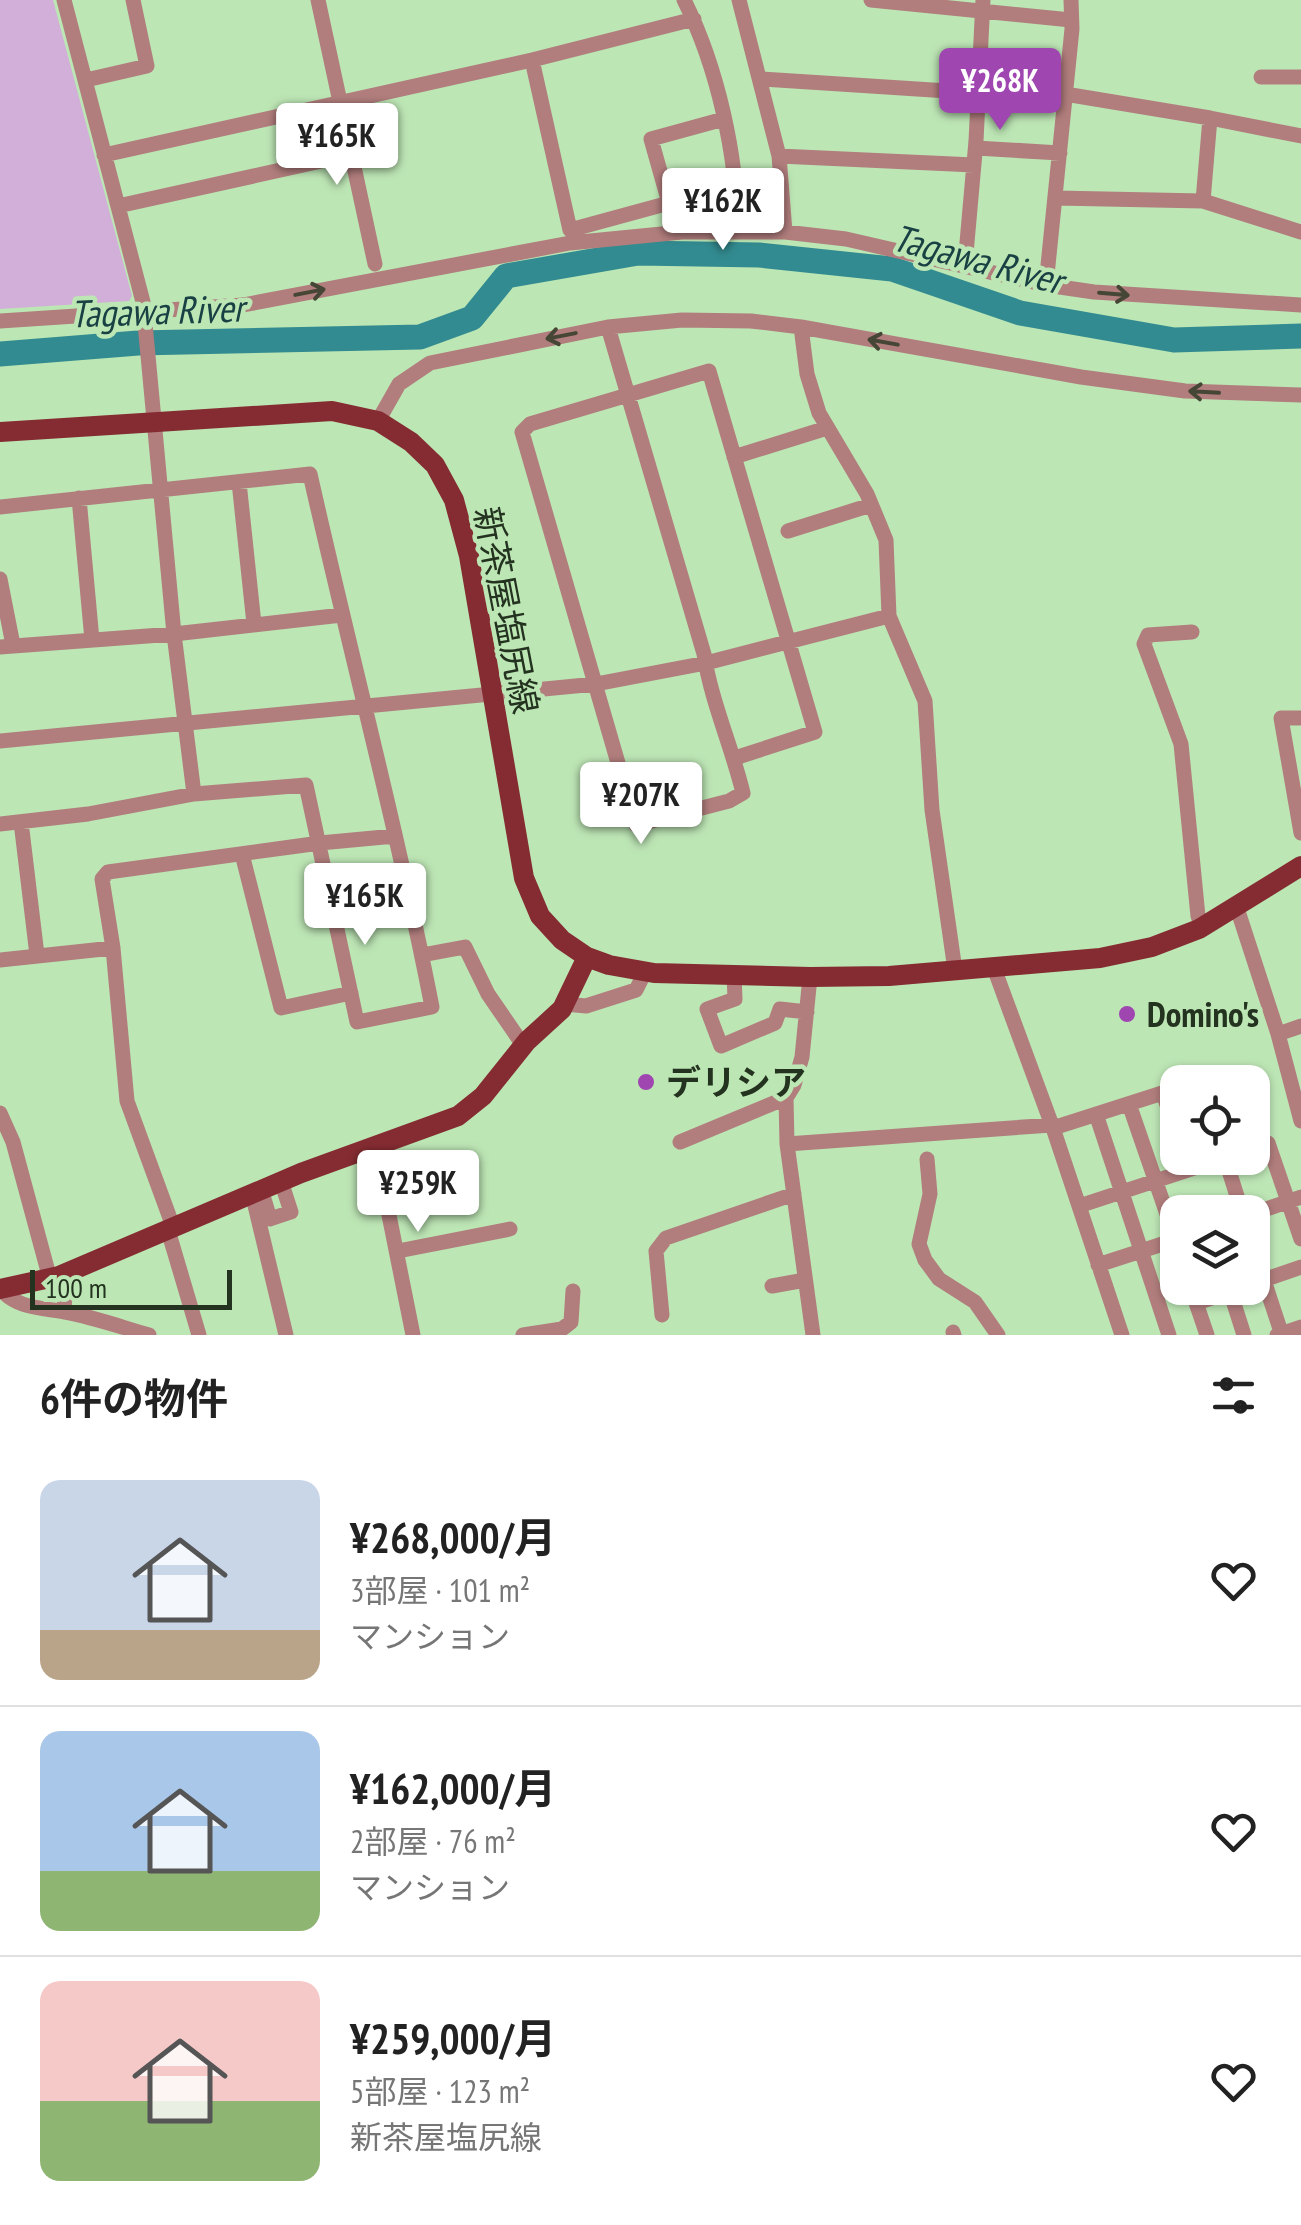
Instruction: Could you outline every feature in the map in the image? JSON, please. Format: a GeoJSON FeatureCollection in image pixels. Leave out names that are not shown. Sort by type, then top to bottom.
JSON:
{"type":"FeatureCollection","features":[{"type":"Feature","properties":{"kind":"main road","name":"新茶屋塩尻線"},"geometry":{"type":"LineString","coordinates":[[0,432],[154,414],[332,411],[378,421],[424,454],[454,500],[469,556],[515,838],[530,897],[551,928],[587,957],[645,972],[810,977],[994,968],[1114,955],[1202,927],[1301,866]]}},
{"type":"Feature","properties":{"kind":"main road"},"geometry":{"type":"LineString","coordinates":[[0,1289],[54,1277],[265,1188],[458,1116],[483,1096],[523,1045],[565,1004],[587,957]]}},
{"type":"Feature","properties":{"kind":"street"},"geometry":{"type":"LineString","coordinates":[[64,0],[145,318],[174,634],[194,794]]}},
{"type":"Feature","properties":{"kind":"street"},"geometry":{"type":"LineString","coordinates":[[86,80],[147,66],[133,0]]}},
{"type":"Feature","properties":{"kind":"street"},"geometry":{"type":"LineString","coordinates":[[318,0],[375,264]]}},
{"type":"Feature","properties":{"kind":"street"},"geometry":{"type":"LineString","coordinates":[[684,0],[694,20],[724,119],[734,174],[737,231]]}},
{"type":"Feature","properties":{"kind":"street"},"geometry":{"type":"LineString","coordinates":[[738,0],[778,156],[785,232]]}},
{"type":"Feature","properties":{"kind":"street"},"geometry":{"type":"LineString","coordinates":[[871,0],[984,6],[1071,20]]}},
{"type":"Feature","properties":{"kind":"street"},"geometry":{"type":"LineString","coordinates":[[1046,285],[1071,0]]}},
{"type":"Feature","properties":{"kind":"street"},"geometry":{"type":"LineString","coordinates":[[964,265],[984,6]]}},
{"type":"Feature","properties":{"kind":"street"},"geometry":{"type":"LineString","coordinates":[[104,155],[694,20]]}},
{"type":"Feature","properties":{"kind":"street"},"geometry":{"type":"LineString","coordinates":[[532,60],[570,230],[670,204],[652,138],[724,119]]}},
{"type":"Feature","properties":{"kind":"street"},"geometry":{"type":"LineString","coordinates":[[1261,77],[1301,78]]}},
{"type":"Feature","properties":{"kind":"street"},"geometry":{"type":"LineString","coordinates":[[761,79],[979,92]]}},
{"type":"Feature","properties":{"kind":"street"},"geometry":{"type":"LineString","coordinates":[[1065,94],[1301,136]]}},
{"type":"Feature","properties":{"kind":"street"},"geometry":{"type":"LineString","coordinates":[[1202,201],[1210,118]]}},
{"type":"Feature","properties":{"kind":"street"},"geometry":{"type":"LineString","coordinates":[[778,156],[975,157],[1060,153]]}},
{"type":"Feature","properties":{"kind":"street"},"geometry":{"type":"LineString","coordinates":[[118,206],[353,154]]}},
{"type":"Feature","properties":{"kind":"street"},"geometry":{"type":"LineString","coordinates":[[1056,198],[1202,201],[1301,232]]}},
{"type":"Feature","properties":{"kind":"street"},"geometry":{"type":"LineString","coordinates":[[0,321],[145,318],[242,305],[570,243],[645,234],[737,231],[846,238],[1046,285],[1141,296],[1301,305]]}},
{"type":"Feature","properties":{"kind":"street"},"geometry":{"type":"LineString","coordinates":[[378,421],[399,384],[430,362],[608,328],[682,320],[800,327],[1081,378],[1184,391],[1301,396]]}},
{"type":"Feature","properties":{"kind":"street"},"geometry":{"type":"LineString","coordinates":[[800,327],[807,374],[827,428],[872,505],[886,540],[889,616],[925,701],[932,810],[955,970]]}},
{"type":"Feature","properties":{"kind":"street"},"geometry":{"type":"LineString","coordinates":[[608,328],[626,395],[743,792],[729,801],[636,825],[522,432],[530,424],[626,395],[709,371],[815,732],[734,758]]}},
{"type":"Feature","properties":{"kind":"street"},"geometry":{"type":"LineString","coordinates":[[734,457],[827,428]]}},
{"type":"Feature","properties":{"kind":"street"},"geometry":{"type":"LineString","coordinates":[[0,507],[310,474],[367,706],[432,1008],[357,1022],[306,785],[194,794],[88,814],[0,824]]}},
{"type":"Feature","properties":{"kind":"street"},"geometry":{"type":"LineString","coordinates":[[239,482],[254,624]]}},
{"type":"Feature","properties":{"kind":"street"},"geometry":{"type":"LineString","coordinates":[[79,498],[92,640]]}},
{"type":"Feature","properties":{"kind":"street"},"geometry":{"type":"LineString","coordinates":[[788,531],[872,505]]}},
{"type":"Feature","properties":{"kind":"street"},"geometry":{"type":"LineString","coordinates":[[0,578],[6,646],[342,616]]}},
{"type":"Feature","properties":{"kind":"street"},"geometry":{"type":"LineString","coordinates":[[0,741],[596,684],[706,663],[889,616]]}},
{"type":"Feature","properties":{"kind":"street"},"geometry":{"type":"LineString","coordinates":[[1192,632],[1148,634],[1144,644],[1181,744],[1202,927]]}},
{"type":"Feature","properties":{"kind":"street"},"geometry":{"type":"LineString","coordinates":[[1301,718],[1280,718],[1301,833]]}},
{"type":"Feature","properties":{"kind":"street"},"geometry":{"type":"LineString","coordinates":[[21,822],[37,955]]}},
{"type":"Feature","properties":{"kind":"street"},"geometry":{"type":"LineString","coordinates":[[199,1335],[170,1237],[171,1229],[126,1101],[113,948],[102,879],[108,872],[395,836]]}},
{"type":"Feature","properties":{"kind":"street"},"geometry":{"type":"LineString","coordinates":[[242,854],[281,1008],[351,994]]}},
{"type":"Feature","properties":{"kind":"street"},"geometry":{"type":"LineString","coordinates":[[1238,908],[1301,1121]]}},
{"type":"Feature","properties":{"kind":"street"},"geometry":{"type":"LineString","coordinates":[[422,955],[465,947],[488,994],[523,1045]]}},
{"type":"Feature","properties":{"kind":"street"},"geometry":{"type":"LineString","coordinates":[[0,960],[113,948]]}},
{"type":"Feature","properties":{"kind":"street"},"geometry":{"type":"LineString","coordinates":[[994,968],[1122,1335]]}},
{"type":"Feature","properties":{"kind":"street"},"geometry":{"type":"LineString","coordinates":[[565,1004],[586,1006],[636,990],[645,972]]}},
{"type":"Feature","properties":{"kind":"street"},"geometry":{"type":"LineString","coordinates":[[734,975],[735,999],[706,1009],[721,1046],[775,1024],[780,1009],[806,1012]]}},
{"type":"Feature","properties":{"kind":"street"},"geometry":{"type":"LineString","coordinates":[[810,977],[802,1057],[786,1098],[787,1144],[813,1335]]}},
{"type":"Feature","properties":{"kind":"street"},"geometry":{"type":"LineString","coordinates":[[1278,1034],[1301,1026]]}},
{"type":"Feature","properties":{"kind":"street"},"geometry":{"type":"LineString","coordinates":[[787,1144],[1052,1127],[1160,1093]]}},
{"type":"Feature","properties":{"kind":"street"},"geometry":{"type":"LineString","coordinates":[[680,1142],[786,1098]]}},
{"type":"Feature","properties":{"kind":"street"},"geometry":{"type":"LineString","coordinates":[[1129,1104],[1160,1195]]}},
{"type":"Feature","properties":{"kind":"street"},"geometry":{"type":"LineString","coordinates":[[0,1113],[54,1277],[65,1293],[64,1312]]}},
{"type":"Feature","properties":{"kind":"street"},"geometry":{"type":"LineString","coordinates":[[1096,1114],[1169,1335]]}},
{"type":"Feature","properties":{"kind":"street"},"geometry":{"type":"LineString","coordinates":[[375,1145],[414,1335]]}},
{"type":"Feature","properties":{"kind":"street"},"geometry":{"type":"LineString","coordinates":[[1270,1147],[1294,1200],[1301,1239]]}},
{"type":"Feature","properties":{"kind":"street"},"geometry":{"type":"LineString","coordinates":[[927,1159],[930,1194],[919,1244],[925,1260],[939,1279],[975,1302],[998,1335]]}},
{"type":"Feature","properties":{"kind":"street"},"geometry":{"type":"LineString","coordinates":[[1078,1206],[1166,1175]]}},
{"type":"Feature","properties":{"kind":"street"},"geometry":{"type":"LineString","coordinates":[[265,1188],[286,1335]]}},
{"type":"Feature","properties":{"kind":"street"},"geometry":{"type":"LineString","coordinates":[[662,1314],[656,1251],[666,1238],[794,1194]]}},
{"type":"Feature","properties":{"kind":"street"},"geometry":{"type":"LineString","coordinates":[[1270,1208],[1294,1200]]}},
{"type":"Feature","properties":{"kind":"street"},"geometry":{"type":"LineString","coordinates":[[398,1252],[510,1229]]}},
{"type":"Feature","properties":{"kind":"street"},"geometry":{"type":"LineString","coordinates":[[1098,1265],[1160,1246]]}},
{"type":"Feature","properties":{"kind":"street"},"geometry":{"type":"LineString","coordinates":[[1270,1278],[1301,1266]]}},
{"type":"Feature","properties":{"kind":"street"},"geometry":{"type":"LineString","coordinates":[[772,1286],[806,1280]]}},
{"type":"Feature","properties":{"kind":"street"},"geometry":{"type":"LineString","coordinates":[[0,1289],[40,1310],[64,1312],[149,1335]]}},
{"type":"Feature","properties":{"kind":"street"},"geometry":{"type":"LineString","coordinates":[[523,1335],[562,1328],[571,1322],[573,1291]]}},
{"type":"Feature","properties":{"kind":"street"},"geometry":{"type":"LineString","coordinates":[[1197,1305],[1207,1335]]}},
{"type":"Feature","properties":{"kind":"street"},"geometry":{"type":"LineString","coordinates":[[1237,1305],[1244,1335]]}},
{"type":"Feature","properties":{"kind":"street"},"geometry":{"type":"LineString","coordinates":[[1268,1305],[1280,1335],[1301,1327]]}},
{"type":"Feature","properties":{"kind":"shaded area"},"geometry":{"type":"Polygon","coordinates":[[[0,0],[53,0],[132,296],[129,301],[0,309],[0,0]]]}},
{"type":"Feature","properties":{"kind":"waterway","name":"Tagawa River"},"geometry":{"type":"LineString","coordinates":[[0,354],[138,343],[420,337],[472,318],[506,276],[638,253],[759,255],[892,269],[1020,313],[1174,340],[1301,336]]}},
{"type":"Feature","properties":{"kind":"place","name":"Domino's"},"geometry":{"type":"Point","coordinates":[1127,1014]}},
{"type":"Feature","properties":{"kind":"place","name":"デリシア"},"geometry":{"type":"Point","coordinates":[646,1082]}}]}
